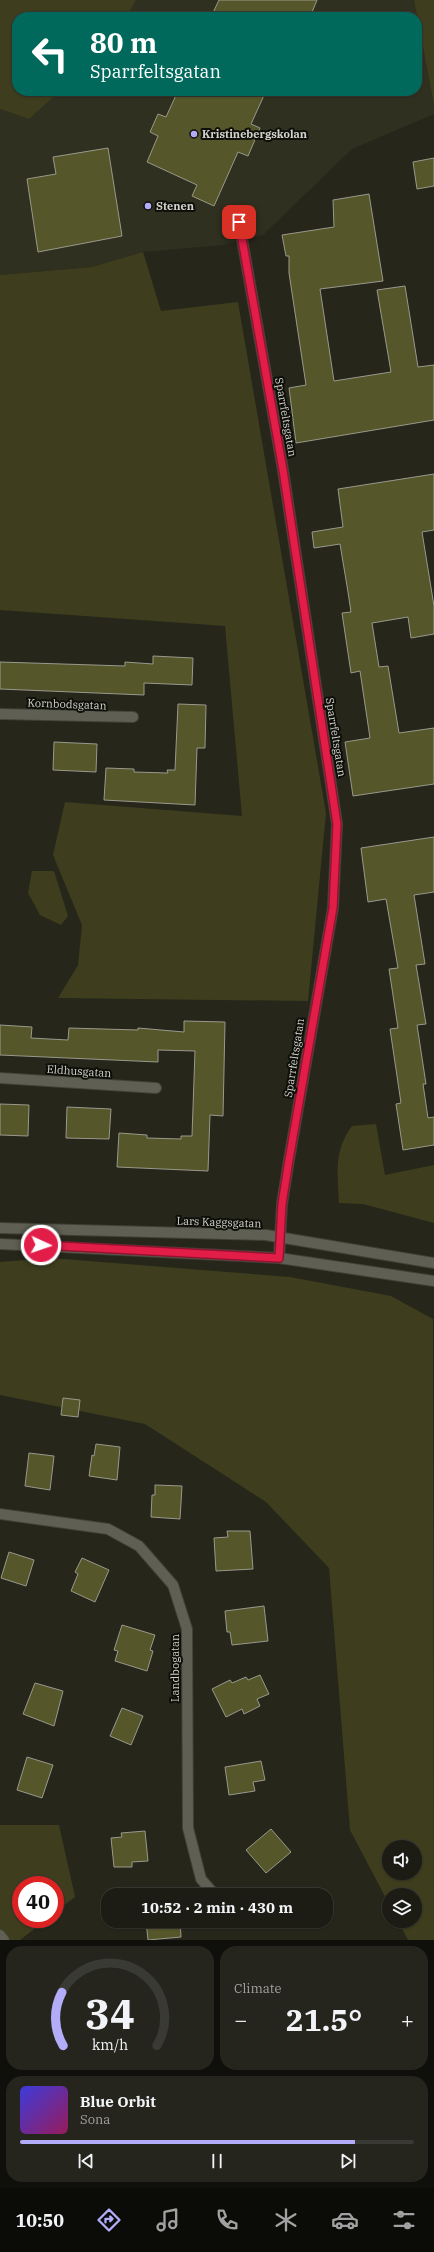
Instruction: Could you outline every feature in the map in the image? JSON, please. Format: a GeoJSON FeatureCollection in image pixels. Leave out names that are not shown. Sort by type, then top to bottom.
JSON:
{"type":"FeatureCollection","features":[{"type":"Feature","properties":{"kind":"street","name":"Sparrfeltsgatan"},"geometry":{"type":"LineString","coordinates":[[239,222],[283,470],[337,824],[333,908],[282,1204],[279,1258]]}},
{"type":"Feature","properties":{"kind":"street","name":"Kornbodsgatan"},"geometry":{"type":"LineString","coordinates":[[0,714],[133,717]]}},
{"type":"Feature","properties":{"kind":"street","name":"Eldhusgatan"},"geometry":{"type":"LineString","coordinates":[[0,1078],[156,1088]]}},
{"type":"Feature","properties":{"kind":"street","name":"Lars Kaggsgatan"},"geometry":{"type":"LineString","coordinates":[[0,1228],[281,1237],[434,1263]]}},
{"type":"Feature","properties":{"kind":"street"},"geometry":{"type":"LineString","coordinates":[[0,1244],[279,1258],[434,1281]]}},
{"type":"Feature","properties":{"kind":"street","name":"Landbogatan"},"geometry":{"type":"LineString","coordinates":[[0,1514],[108,1529],[139,1546],[173,1585],[187,1629],[188,1828],[201,1879],[209,1888]]}},
{"type":"Feature","properties":{"kind":"street"},"geometry":{"type":"LineString","coordinates":[[0,1935],[4,1940]]}},
{"type":"Feature","properties":{"kind":"shaded area"},"geometry":{"type":"Polygon","coordinates":[[[0,0],[136,0],[129,12],[12,12],[12,96],[54,96],[29,119],[0,109],[0,0]]]}},
{"type":"Feature","properties":{"kind":"shaded area","name":"Kristinebergskolan"},"geometry":{"type":"Polygon","coordinates":[[[136,0],[414,0],[416,12],[129,12],[136,0]]]}},
{"type":"Feature","properties":{"kind":"shaded area"},"geometry":{"type":"Polygon","coordinates":[[[414,0],[434,0],[434,105],[422,42],[422,12],[416,12],[414,0]]]}},
{"type":"Feature","properties":{"kind":"shaded area","name":"Kristinebergskolan"},"geometry":{"type":"Polygon","coordinates":[[[422,42],[434,105],[434,114],[352,149],[263,235],[223,245],[143,252],[92,267],[0,275],[0,109],[29,119],[54,96],[422,96],[422,42]]]}},
{"type":"Feature","properties":{"kind":"shaded area"},"geometry":{"type":"Polygon","coordinates":[[[143,252],[161,311],[238,302],[326,813],[308,1001],[58,998],[78,965],[82,925],[53,855],[65,802],[242,816],[225,626],[0,610],[0,275],[92,267],[143,252]]]}},
{"type":"Feature","properties":{"kind":"shaded area"},"geometry":{"type":"Polygon","coordinates":[[[32,871],[54,871],[68,916],[61,925],[40,915],[28,893],[32,871]]]}},
{"type":"Feature","properties":{"kind":"shaded area"},"geometry":{"type":"Polygon","coordinates":[[[376,1124],[385,1175],[434,1165],[434,1223],[363,1204],[339,1203],[338,1163],[339,1154],[346,1136],[352,1126],[376,1124]]]}},
{"type":"Feature","properties":{"kind":"shaded area"},"geometry":{"type":"Polygon","coordinates":[[[51,1258],[290,1277],[391,1296],[433,1319],[434,1940],[408,1940],[402,1928],[422,1928],[422,1888],[382,1888],[382,1891],[350,1830],[329,1568],[266,1502],[145,1424],[0,1395],[0,1262],[51,1258]]]}},
{"type":"Feature","properties":{"kind":"shaded area"},"geometry":{"type":"Polygon","coordinates":[[[0,1825],[59,1825],[75,1897],[64,1905],[64,1876],[12,1876],[12,1928],[35,1928],[20,1940],[0,1940],[0,1825]]]}},
{"type":"Feature","properties":{"kind":"building"},"geometry":{"type":"Polygon","coordinates":[[[219,0],[317,0],[312,12],[213,12],[219,0]]]}},
{"type":"Feature","properties":{"kind":"building"},"geometry":{"type":"Polygon","coordinates":[[[176,96],[264,96],[251,124],[260,128],[248,156],[238,152],[214,206],[192,196],[197,185],[147,162],[158,136],[150,132],[158,114],[166,117],[176,96]]]}},
{"type":"Feature","properties":{"kind":"building"},"geometry":{"type":"Polygon","coordinates":[[[108,148],[122,236],[38,252],[27,179],[56,174],[53,157],[108,148]]]}},
{"type":"Feature","properties":{"kind":"building"},"geometry":{"type":"Polygon","coordinates":[[[434,158],[434,186],[417,189],[413,162],[434,158]]]}},
{"type":"Feature","properties":{"kind":"building"},"geometry":{"type":"Polygon","coordinates":[[[369,194],[383,281],[320,289],[334,381],[391,372],[377,290],[405,286],[418,367],[434,365],[434,420],[296,443],[289,388],[306,385],[289,273],[289,256],[286,256],[282,235],[334,227],[333,200],[369,194]]]}},
{"type":"Feature","properties":{"kind":"building"},"geometry":{"type":"Polygon","coordinates":[[[434,474],[434,530],[422,532],[434,606],[434,634],[411,638],[408,617],[372,623],[379,667],[388,666],[399,733],[434,728],[434,784],[353,796],[345,742],[370,738],[360,671],[351,673],[342,613],[351,612],[348,592],[340,544],[314,548],[312,532],[343,527],[338,489],[434,474]]]}},
{"type":"Feature","properties":{"kind":"building"},"geometry":{"type":"Polygon","coordinates":[[[153,656],[193,658],[192,685],[144,683],[144,695],[0,689],[0,662],[125,666],[125,662],[153,664],[153,656]]]}},
{"type":"Feature","properties":{"kind":"building"},"geometry":{"type":"Polygon","coordinates":[[[178,704],[206,705],[205,748],[197,748],[195,805],[104,800],[106,768],[134,769],[134,772],[168,773],[167,770],[175,770],[178,704]]]}},
{"type":"Feature","properties":{"kind":"building"},"geometry":{"type":"Polygon","coordinates":[[[54,742],[97,744],[96,772],[53,770],[54,742]]]}},
{"type":"Feature","properties":{"kind":"building"},"geometry":{"type":"Polygon","coordinates":[[[434,837],[434,892],[414,895],[425,964],[416,965],[426,1024],[417,1025],[426,1084],[423,1084],[428,1118],[434,1117],[434,1145],[403,1150],[396,1104],[401,1103],[390,1029],[398,1028],[389,969],[398,968],[386,899],[368,902],[361,848],[434,837]]]}},
{"type":"Feature","properties":{"kind":"building"},"geometry":{"type":"Polygon","coordinates":[[[184,1021],[225,1022],[223,1116],[210,1115],[208,1171],[117,1167],[119,1133],[147,1135],[147,1138],[181,1139],[181,1136],[192,1136],[195,1051],[158,1050],[158,1062],[0,1055],[0,1025],[32,1027],[31,1038],[68,1040],[69,1028],[138,1030],[138,1028],[184,1032],[184,1021]]]}},
{"type":"Feature","properties":{"kind":"building"},"geometry":{"type":"Polygon","coordinates":[[[0,1104],[29,1105],[28,1136],[0,1135],[0,1104]]]}},
{"type":"Feature","properties":{"kind":"building"},"geometry":{"type":"Polygon","coordinates":[[[67,1107],[111,1109],[109,1139],[66,1138],[67,1107]]]}},
{"type":"Feature","properties":{"kind":"building"},"geometry":{"type":"Polygon","coordinates":[[[63,1398],[80,1400],[78,1417],[61,1415],[63,1398]]]}},
{"type":"Feature","properties":{"kind":"building"},"geometry":{"type":"Polygon","coordinates":[[[96,1444],[120,1447],[117,1480],[89,1476],[92,1455],[94,1456],[96,1444]]]}},
{"type":"Feature","properties":{"kind":"building"},"geometry":{"type":"Polygon","coordinates":[[[29,1453],[54,1456],[50,1490],[25,1486],[29,1453]]]}},
{"type":"Feature","properties":{"kind":"building"},"geometry":{"type":"Polygon","coordinates":[[[155,1485],[182,1486],[180,1519],[151,1517],[152,1495],[155,1495],[155,1485]]]}},
{"type":"Feature","properties":{"kind":"building"},"geometry":{"type":"Polygon","coordinates":[[[227,1531],[250,1531],[253,1569],[216,1571],[214,1538],[228,1537],[227,1531]]]}},
{"type":"Feature","properties":{"kind":"building"},"geometry":{"type":"Polygon","coordinates":[[[9,1552],[34,1560],[26,1586],[1,1578],[9,1552]]]}},
{"type":"Feature","properties":{"kind":"building"},"geometry":{"type":"Polygon","coordinates":[[[82,1558],[109,1570],[95,1602],[71,1591],[78,1574],[75,1572],[82,1558]]]}},
{"type":"Feature","properties":{"kind":"building"},"geometry":{"type":"Polygon","coordinates":[[[264,1606],[268,1641],[232,1645],[230,1632],[227,1632],[225,1611],[264,1606]]]}},
{"type":"Feature","properties":{"kind":"building"},"geometry":{"type":"Polygon","coordinates":[[[122,1625],[155,1635],[150,1650],[153,1651],[147,1671],[115,1661],[118,1651],[114,1650],[122,1625]]]}},
{"type":"Feature","properties":{"kind":"building"},"geometry":{"type":"Polygon","coordinates":[[[260,1675],[269,1694],[257,1699],[260,1706],[244,1714],[242,1709],[226,1717],[212,1689],[230,1680],[232,1683],[246,1677],[248,1680],[260,1675]]]}},
{"type":"Feature","properties":{"kind":"building"},"geometry":{"type":"Polygon","coordinates":[[[35,1683],[63,1691],[54,1726],[23,1714],[35,1683]]]}},
{"type":"Feature","properties":{"kind":"building"},"geometry":{"type":"Polygon","coordinates":[[[122,1708],[143,1716],[131,1745],[110,1736],[122,1708]]]}},
{"type":"Feature","properties":{"kind":"building"},"geometry":{"type":"Polygon","coordinates":[[[27,1757],[53,1765],[42,1798],[17,1790],[27,1757]]]}},
{"type":"Feature","properties":{"kind":"building"},"geometry":{"type":"Polygon","coordinates":[[[261,1761],[265,1780],[253,1782],[255,1791],[229,1795],[225,1767],[261,1761]]]}},
{"type":"Feature","properties":{"kind":"building"},"geometry":{"type":"Polygon","coordinates":[[[271,1829],[291,1852],[266,1873],[246,1850],[271,1829]]]}},
{"type":"Feature","properties":{"kind":"building"},"geometry":{"type":"Polygon","coordinates":[[[145,1831],[148,1861],[132,1862],[132,1867],[114,1867],[111,1838],[122,1837],[121,1833],[145,1831]]]}},
{"type":"Feature","properties":{"kind":"building"},"geometry":{"type":"Polygon","coordinates":[[[147,1928],[180,1928],[181,1937],[148,1940],[147,1928]]]}},
{"type":"Feature","properties":{"kind":"place","name":"Kristinebergskolan"},"geometry":{"type":"Point","coordinates":[194,134]}},
{"type":"Feature","properties":{"kind":"place","name":"Stenen"},"geometry":{"type":"Point","coordinates":[148,206]}},
{"type":"Feature","properties":{"kind":"route"},"geometry":{"type":"LineString","coordinates":[[41,1245],[279,1258],[282,1204],[316,998],[333,908],[337,824],[283,470],[239,222]]}}]}
